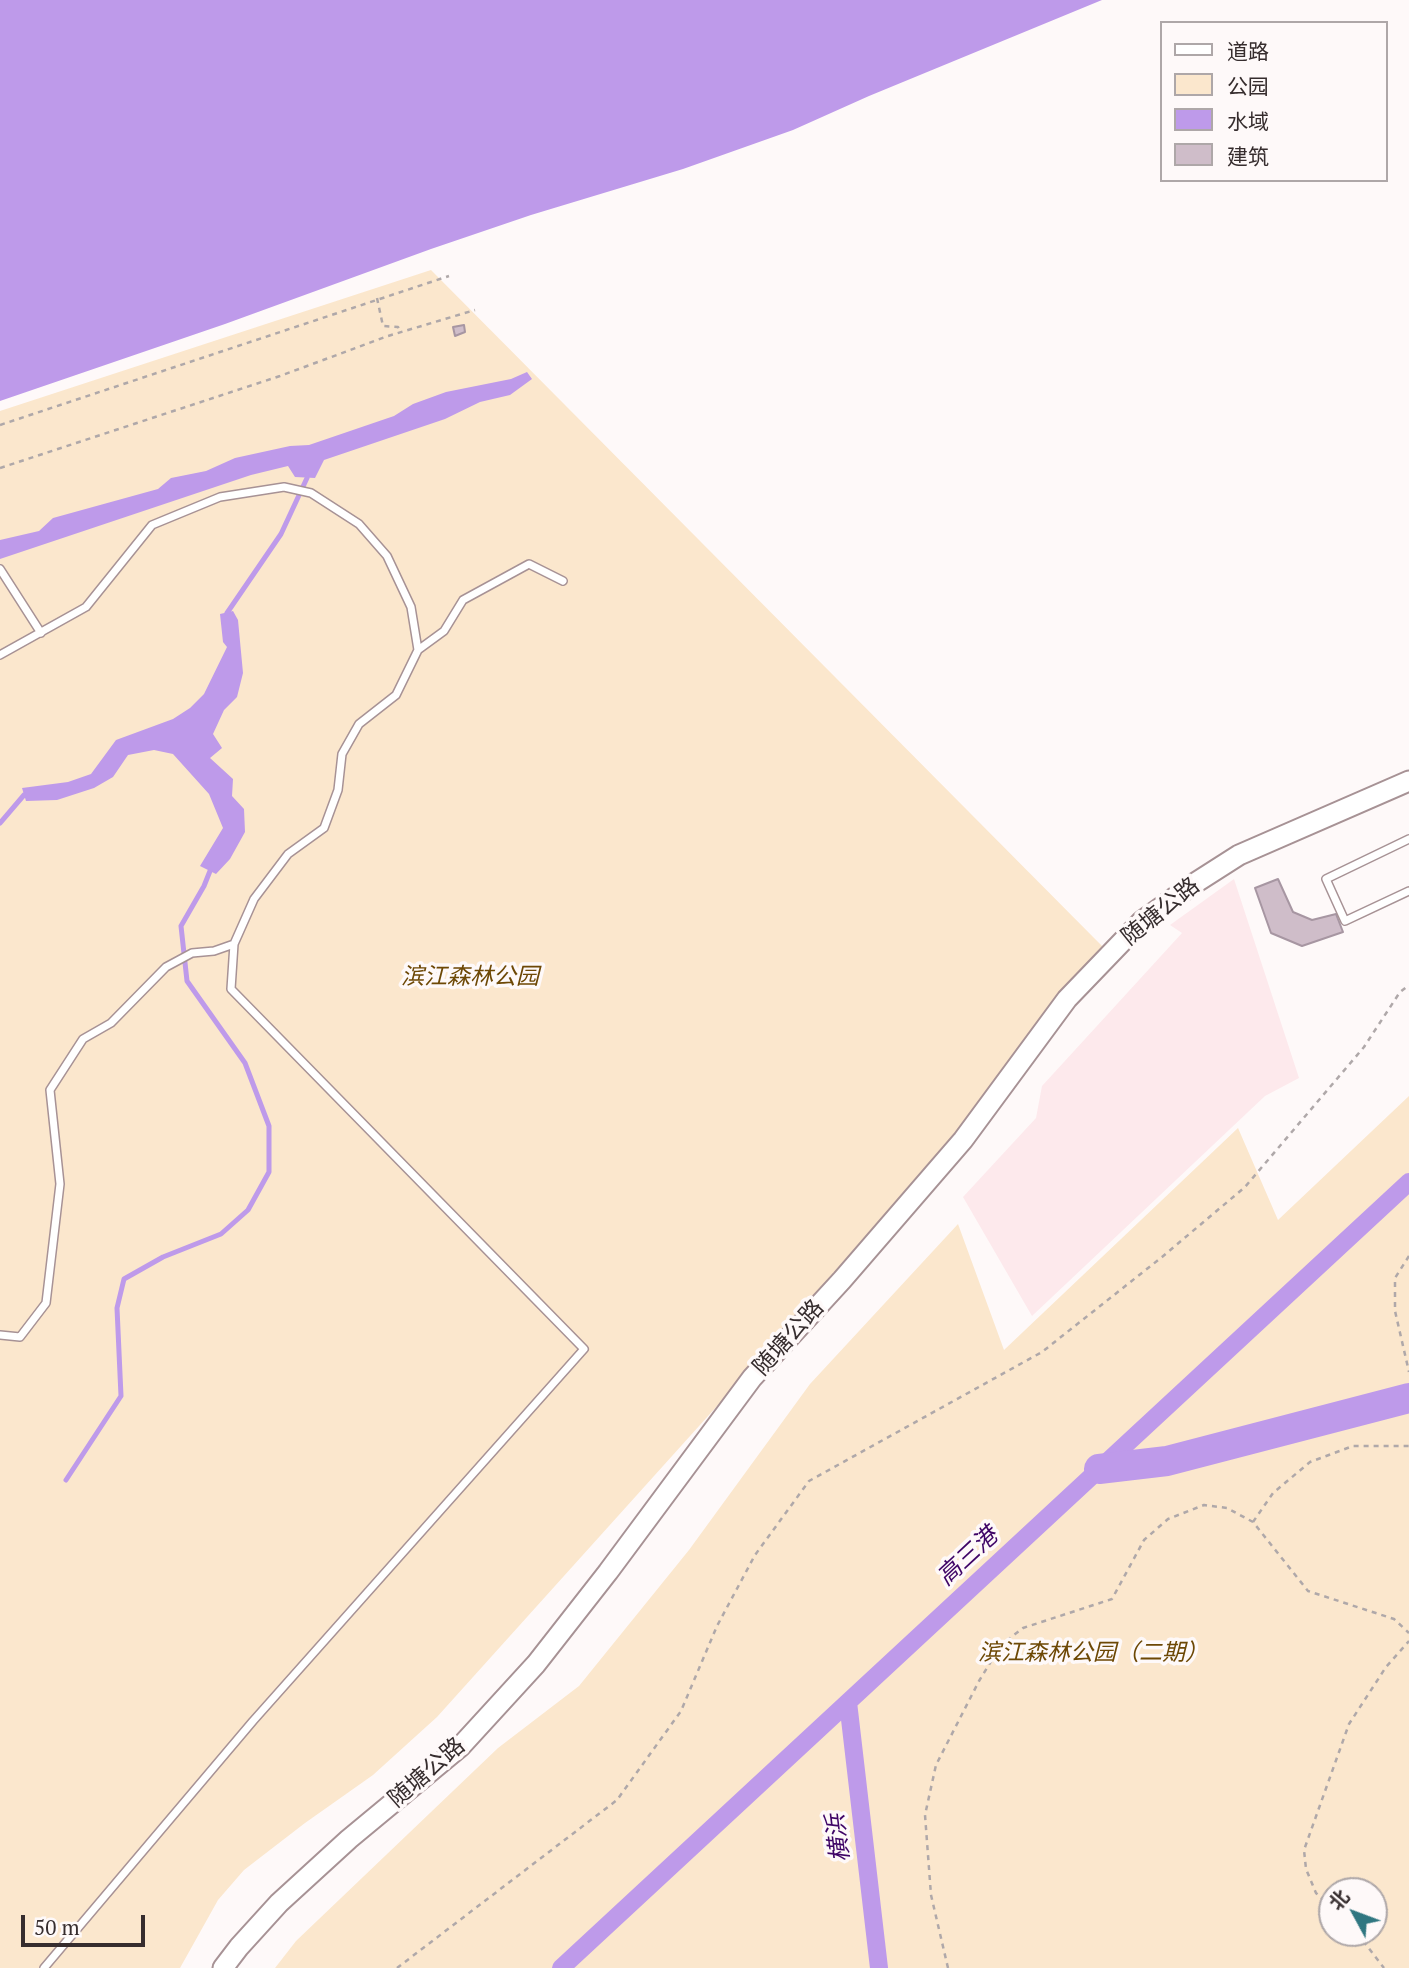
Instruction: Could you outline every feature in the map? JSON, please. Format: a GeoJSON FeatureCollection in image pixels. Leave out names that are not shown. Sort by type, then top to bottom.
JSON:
{"type":"FeatureCollection","features":[{"type":"Feature","properties":{"kind":"street","name":"随塘公路"},"geometry":{"type":"LineString","coordinates":[[223,1968],[279,1903],[349,1839],[460,1747],[536,1664],[752,1378],[842,1280],[963,1140],[1067,999],[1142,921],[1239,855],[1409,781]]}},
{"type":"Feature","properties":{"kind":"lane"},"geometry":{"type":"LineString","coordinates":[[0,655],[86,607],[152,525],[220,497],[284,486],[311,493],[359,524],[387,556],[411,607],[418,650]]}},
{"type":"Feature","properties":{"kind":"lane"},"geometry":{"type":"LineString","coordinates":[[44,1968],[253,1721],[584,1349],[231,989],[234,944],[254,899],[288,854],[324,828],[338,790],[342,754],[359,724],[396,695],[418,650],[444,631],[463,600],[529,564],[563,580]]}},
{"type":"Feature","properties":{"kind":"lane"},"geometry":{"type":"LineString","coordinates":[[0,569],[41,634]]}},
{"type":"Feature","properties":{"kind":"lane"},"geometry":{"type":"LineString","coordinates":[[1409,839],[1326,879],[1345,921],[1409,891]]}},
{"type":"Feature","properties":{"kind":"lane"},"geometry":{"type":"LineString","coordinates":[[0,1335],[20,1337],[46,1303],[60,1184],[50,1090],[83,1039],[111,1023],[166,967],[192,953],[214,951],[234,944]]}},
{"type":"Feature","properties":{"kind":"path"},"geometry":{"type":"LineString","coordinates":[[0,425],[449,276]]}},
{"type":"Feature","properties":{"kind":"path"},"geometry":{"type":"LineString","coordinates":[[377,298],[383,326],[398,327],[400,332]]}},
{"type":"Feature","properties":{"kind":"path"},"geometry":{"type":"LineString","coordinates":[[0,468],[268,380],[400,332],[475,310]]}},
{"type":"Feature","properties":{"kind":"path"},"geometry":{"type":"LineString","coordinates":[[397,1968],[617,1800],[681,1711],[717,1626],[755,1555],[809,1481],[1042,1352],[1162,1257],[1245,1187],[1364,1047],[1400,992],[1409,985]]}},
{"type":"Feature","properties":{"kind":"path"},"geometry":{"type":"LineString","coordinates":[[1409,1256],[1395,1278],[1395,1311],[1409,1372]]}},
{"type":"Feature","properties":{"kind":"path"},"geometry":{"type":"LineString","coordinates":[[1253,1522],[1273,1493],[1310,1462],[1353,1446],[1409,1446]]}},
{"type":"Feature","properties":{"kind":"path"},"geometry":{"type":"LineString","coordinates":[[948,1968],[931,1895],[925,1815],[936,1765],[1001,1644],[1023,1628],[1112,1599],[1144,1540],[1168,1519],[1204,1505],[1227,1508],[1253,1522],[1308,1591],[1394,1619],[1409,1633]]}},
{"type":"Feature","properties":{"kind":"path"},"geometry":{"type":"LineString","coordinates":[[1318,1895],[1306,1869],[1304,1850],[1349,1724],[1386,1667],[1409,1641]]}},
{"type":"Feature","properties":{"kind":"path"},"geometry":{"type":"LineString","coordinates":[[1368,1947],[1384,1968]]}},
{"type":"Feature","properties":{"kind":"shaded area"},"geometry":{"type":"Polygon","coordinates":[[[1234,879],[1299,1078],[1265,1096],[1032,1316],[963,1197],[1036,1118],[1042,1086],[1182,933],[1170,925],[1234,879]]]}},
{"type":"Feature","properties":{"kind":"green space","name":"滨江森林公园"},"geometry":{"type":"Polygon","coordinates":[[[431,270],[1105,949],[1007,1084],[437,1717],[373,1775],[244,1870],[218,1900],[180,1968],[0,1968],[0,411],[431,270]]]}},
{"type":"Feature","properties":{"kind":"green space","name":"滨江森林公园（二期）"},"geometry":{"type":"Polygon","coordinates":[[[1409,1096],[1409,1968],[275,1968],[296,1941],[498,1748],[579,1686],[689,1550],[810,1384],[958,1224],[1004,1350],[1238,1128],[1278,1220],[1409,1096]]]}},
{"type":"Feature","properties":{"kind":"water"},"geometry":{"type":"Polygon","coordinates":[[[0,0],[1102,0],[793,130],[683,169],[531,215],[431,249],[225,324],[0,401],[0,0]]]}},
{"type":"Feature","properties":{"kind":"water"},"geometry":{"type":"Polygon","coordinates":[[[527,372],[532,379],[510,395],[480,402],[445,419],[324,460],[315,478],[295,477],[288,466],[251,475],[0,559],[0,540],[39,531],[53,518],[158,489],[171,478],[206,471],[235,458],[290,446],[309,445],[394,416],[413,404],[446,392],[511,379],[527,372]]]}},
{"type":"Feature","properties":{"kind":"water"},"geometry":{"type":"Polygon","coordinates":[[[233,611],[238,620],[243,673],[237,697],[224,710],[213,734],[222,748],[210,758],[233,779],[232,796],[244,809],[245,832],[230,859],[216,874],[200,866],[223,828],[209,794],[173,754],[154,750],[128,755],[113,777],[94,788],[57,800],[26,801],[22,788],[68,782],[91,774],[116,740],[173,719],[190,708],[204,694],[227,647],[223,642],[220,614],[233,611]]]}},
{"type":"Feature","properties":{"kind":"building"},"geometry":{"type":"Polygon","coordinates":[[[464,325],[465,332],[455,336],[453,327],[464,325]]]}},
{"type":"Feature","properties":{"kind":"building"},"geometry":{"type":"Polygon","coordinates":[[[1278,879],[1293,912],[1312,920],[1336,914],[1343,932],[1302,946],[1271,933],[1255,888],[1278,879]]]}},
{"type":"Feature","properties":{"kind":"waterway"},"geometry":{"type":"LineString","coordinates":[[227,613],[281,534],[307,478]]}},
{"type":"Feature","properties":{"kind":"waterway"},"geometry":{"type":"LineString","coordinates":[[0,823],[24,795]]}},
{"type":"Feature","properties":{"kind":"waterway"},"geometry":{"type":"LineString","coordinates":[[66,1480],[121,1396],[117,1308],[124,1279],[163,1257],[221,1234],[248,1210],[269,1172],[269,1126],[245,1063],[187,981],[181,926],[210,871]]}},
{"type":"Feature","properties":{"kind":"waterway","name":"高三港"},"geometry":{"type":"LineString","coordinates":[[561,1968],[1409,1182]]}},
{"type":"Feature","properties":{"kind":"waterway"},"geometry":{"type":"LineString","coordinates":[[1099,1469],[1167,1461],[1409,1398]]}},
{"type":"Feature","properties":{"kind":"waterway","name":"横浜"},"geometry":{"type":"LineString","coordinates":[[848,1702],[879,1968]]}}]}
